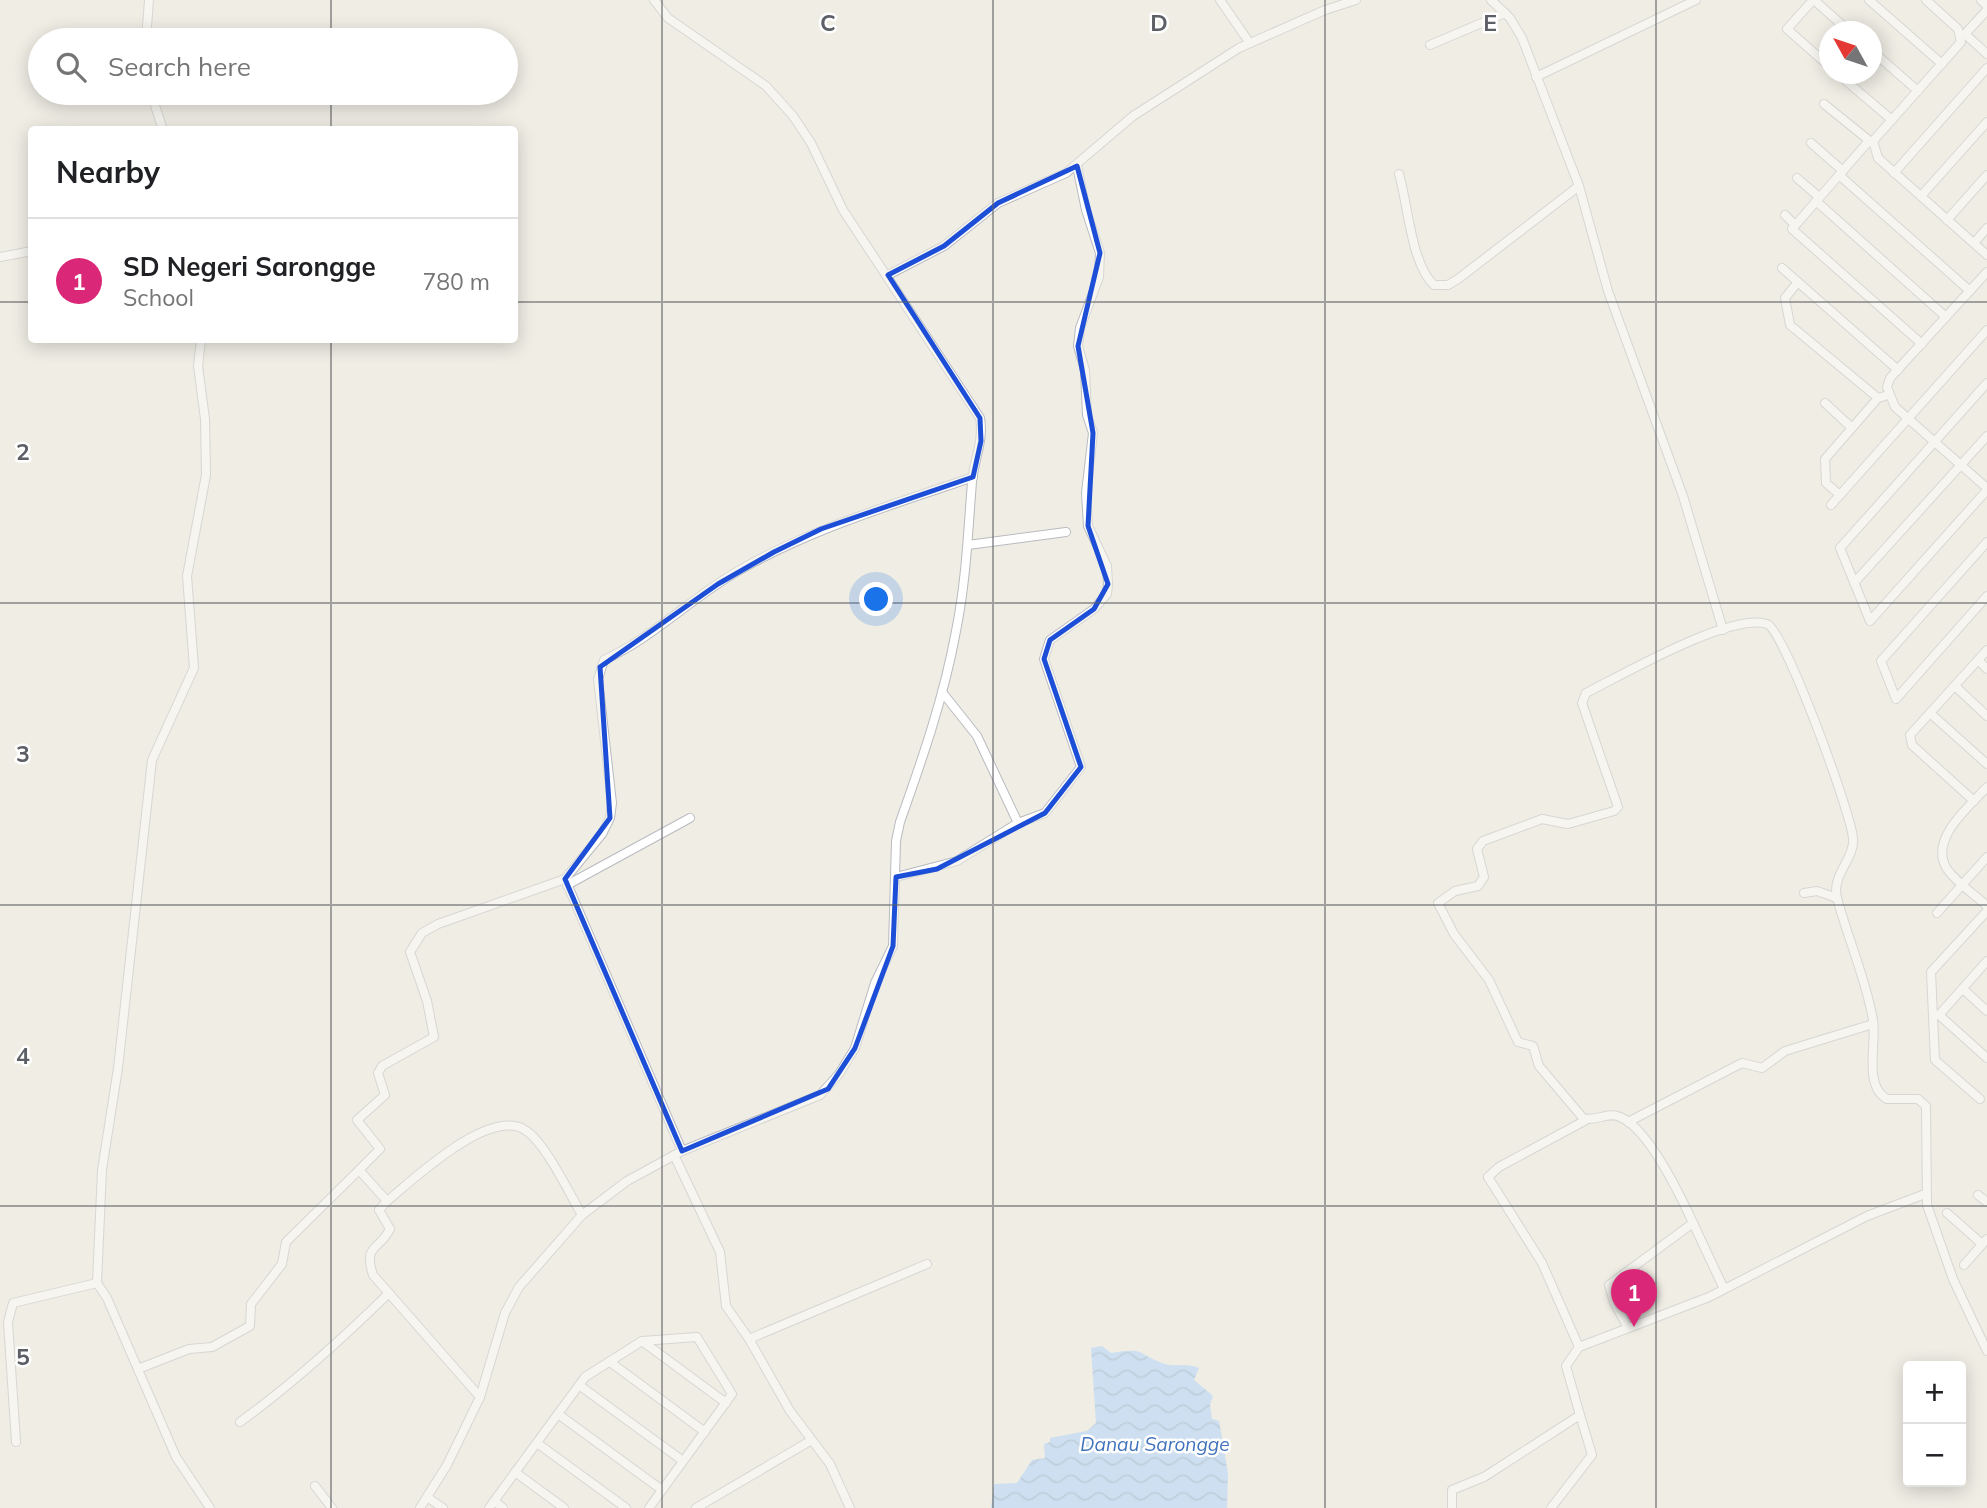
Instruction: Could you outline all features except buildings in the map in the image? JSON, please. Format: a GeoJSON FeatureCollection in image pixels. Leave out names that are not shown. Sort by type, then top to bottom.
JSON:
{"type":"FeatureCollection","features":[{"type":"Feature","properties":{"kind":"street"},"geometry":{"type":"LineString","coordinates":[[147,28],[149,0]]}},
{"type":"Feature","properties":{"kind":"street"},"geometry":{"type":"LineString","coordinates":[[423,1507],[480,1397],[505,1312],[519,1287],[582,1215],[627,1181],[678,1153],[820,1096],[828,1089],[855,1048],[875,984],[893,946],[900,822],[942,692],[957,630],[973,477],[981,441],[980,418],[843,210],[811,143],[793,116],[766,86],[668,18],[654,0]]}},
{"type":"Feature","properties":{"kind":"street"},"geometry":{"type":"LineString","coordinates":[[1220,0],[1249,42]]}},
{"type":"Feature","properties":{"kind":"street"},"geometry":{"type":"LineString","coordinates":[[888,275],[944,246],[999,203],[1052,181],[1077,166],[1133,116],[1249,42],[1356,0]]}},
{"type":"Feature","properties":{"kind":"street"},"geometry":{"type":"LineString","coordinates":[[1491,0],[1505,13],[1522,38],[1579,186],[1608,291],[1683,496],[1723,630]]}},
{"type":"Feature","properties":{"kind":"street"},"geometry":{"type":"LineString","coordinates":[[1536,77],[1696,0]]}},
{"type":"Feature","properties":{"kind":"street"},"geometry":{"type":"LineString","coordinates":[[1819,57],[1787,29],[1814,0],[1838,21]]}},
{"type":"Feature","properties":{"kind":"street"},"geometry":{"type":"LineString","coordinates":[[1869,0],[1942,64]]}},
{"type":"Feature","properties":{"kind":"street"},"geometry":{"type":"LineString","coordinates":[[1926,0],[1987,54]]}},
{"type":"Feature","properties":{"kind":"street"},"geometry":{"type":"LineString","coordinates":[[1922,344],[1792,229],[1961,43],[1963,35],[1987,8],[1981,0]]}},
{"type":"Feature","properties":{"kind":"street"},"geometry":{"type":"LineString","coordinates":[[1430,45],[1505,13]]}},
{"type":"Feature","properties":{"kind":"street"},"geometry":{"type":"LineString","coordinates":[[1882,60],[1918,91]]}},
{"type":"Feature","properties":{"kind":"street"},"geometry":{"type":"LineString","coordinates":[[1894,173],[1987,68]]}},
{"type":"Feature","properties":{"kind":"street"},"geometry":{"type":"LineString","coordinates":[[1850,84],[1892,120]]}},
{"type":"Feature","properties":{"kind":"street"},"geometry":{"type":"LineString","coordinates":[[1824,104],[1871,142],[1878,158],[1987,255]]}},
{"type":"Feature","properties":{"kind":"street"},"geometry":{"type":"LineString","coordinates":[[155,105],[162,126]]}},
{"type":"Feature","properties":{"kind":"street"},"geometry":{"type":"LineString","coordinates":[[1921,196],[1987,122]]}},
{"type":"Feature","properties":{"kind":"street"},"geometry":{"type":"LineString","coordinates":[[1811,143],[1970,291]]}},
{"type":"Feature","properties":{"kind":"street"},"geometry":{"type":"LineString","coordinates":[[896,877],[957,861],[1018,823],[1050,809],[1081,767],[1047,670],[1045,650],[1050,640],[1063,628],[1094,608],[1107,594],[1107,566],[1088,526],[1086,493],[1093,433],[1087,415],[1086,377],[1079,346],[1080,328],[1099,277],[1100,253],[1086,210],[1077,166]]}},
{"type":"Feature","properties":{"kind":"street"},"geometry":{"type":"LineString","coordinates":[[1399,174],[1418,257],[1427,279],[1434,285],[1448,285],[1458,279],[1579,186]]}},
{"type":"Feature","properties":{"kind":"street"},"geometry":{"type":"LineString","coordinates":[[1947,220],[1987,175]]}},
{"type":"Feature","properties":{"kind":"street"},"geometry":{"type":"LineString","coordinates":[[1797,178],[1946,317]]}},
{"type":"Feature","properties":{"kind":"street"},"geometry":{"type":"LineString","coordinates":[[1785,215],[1796,225]]}},
{"type":"Feature","properties":{"kind":"street"},"geometry":{"type":"LineString","coordinates":[[1974,243],[1987,228]]}},
{"type":"Feature","properties":{"kind":"street"},"geometry":{"type":"LineString","coordinates":[[0,257],[28,252]]}},
{"type":"Feature","properties":{"kind":"street"},"geometry":{"type":"LineString","coordinates":[[1782,268],[1898,370]]}},
{"type":"Feature","properties":{"kind":"street"},"geometry":{"type":"LineString","coordinates":[[1987,272],[1890,378],[1888,395],[1895,407],[1934,442],[1961,465],[1987,489],[1870,621],[1840,548],[1934,442],[1987,383]]}},
{"type":"Feature","properties":{"kind":"street"},"geometry":{"type":"LineString","coordinates":[[1798,282],[1785,298],[1790,326],[1878,398]]}},
{"type":"Feature","properties":{"kind":"street"},"geometry":{"type":"LineString","coordinates":[[1831,505],[1987,330]]}},
{"type":"Feature","properties":{"kind":"street"},"geometry":{"type":"LineString","coordinates":[[201,343],[198,366],[205,419],[206,475],[187,576],[194,668],[152,760],[118,1068],[102,1170],[97,1283],[176,1457],[210,1508]]}},
{"type":"Feature","properties":{"kind":"street"},"geometry":{"type":"LineString","coordinates":[[1840,495],[1826,483],[1825,459],[1878,398],[1888,395]]}},
{"type":"Feature","properties":{"kind":"street"},"geometry":{"type":"LineString","coordinates":[[1825,403],[1852,428]]}},
{"type":"Feature","properties":{"kind":"street"},"geometry":{"type":"LineString","coordinates":[[1854,583],[1987,436]]}},
{"type":"Feature","properties":{"kind":"street"},"geometry":{"type":"LineString","coordinates":[[566,882],[602,834],[610,818],[612,803],[598,679],[604,660],[644,640],[740,570],[821,529],[973,477]]}},
{"type":"Feature","properties":{"kind":"street"},"geometry":{"type":"LineString","coordinates":[[968,545],[1066,532]]}},
{"type":"Feature","properties":{"kind":"street"},"geometry":{"type":"LineString","coordinates":[[1987,542],[1881,660],[1896,699],[1987,596]]}},
{"type":"Feature","properties":{"kind":"street"},"geometry":{"type":"LineString","coordinates":[[1586,1120],[1539,1066],[1533,1045],[1518,1042],[1489,980],[1459,942],[1438,903],[1455,891],[1478,886],[1484,877],[1477,849],[1483,841],[1542,819],[1568,824],[1614,811],[1618,802],[1582,703],[1586,693],[1688,641],[1749,624],[1770,625],[1792,664],[1828,757],[1853,838],[1838,876],[1837,898],[1874,1024],[1876,1090],[1887,1100],[1918,1099],[1926,1106],[1925,1194],[1944,1257],[1987,1351]]}},
{"type":"Feature","properties":{"kind":"street"},"geometry":{"type":"LineString","coordinates":[[1974,801],[1912,745],[1910,735],[1987,650]]}},
{"type":"Feature","properties":{"kind":"street"},"geometry":{"type":"LineString","coordinates":[[1978,660],[1987,669]]}},
{"type":"Feature","properties":{"kind":"street"},"geometry":{"type":"LineString","coordinates":[[1955,686],[1987,716]]}},
{"type":"Feature","properties":{"kind":"street"},"geometry":{"type":"LineString","coordinates":[[942,692],[977,736],[1018,823]]}},
{"type":"Feature","properties":{"kind":"street"},"geometry":{"type":"LineString","coordinates":[[1930,713],[1987,764]]}},
{"type":"Feature","properties":{"kind":"street"},"geometry":{"type":"LineString","coordinates":[[1980,1099],[1935,1060],[1931,972],[1987,908],[1945,866],[1943,852],[1952,825],[1987,787]]}},
{"type":"Feature","properties":{"kind":"street"},"geometry":{"type":"LineString","coordinates":[[138,1369],[189,1349],[212,1347],[250,1326],[251,1304],[282,1264],[286,1242],[380,1149],[357,1122],[385,1095],[380,1069],[435,1037],[428,1001],[411,960],[412,944],[422,933],[438,924],[566,882],[690,818]]}},
{"type":"Feature","properties":{"kind":"street"},"geometry":{"type":"LineString","coordinates":[[1937,913],[1987,857]]}},
{"type":"Feature","properties":{"kind":"street"},"geometry":{"type":"LineString","coordinates":[[566,882],[720,1252],[726,1306],[810,1441],[830,1464],[850,1508]]}},
{"type":"Feature","properties":{"kind":"street"},"geometry":{"type":"LineString","coordinates":[[1804,892],[1817,891],[1837,898]]}},
{"type":"Feature","properties":{"kind":"street"},"geometry":{"type":"LineString","coordinates":[[1987,962],[1939,1015],[1987,1058]]}},
{"type":"Feature","properties":{"kind":"street"},"geometry":{"type":"LineString","coordinates":[[1963,989],[1987,1011]]}},
{"type":"Feature","properties":{"kind":"street"},"geometry":{"type":"LineString","coordinates":[[1628,1122],[1742,1063],[1762,1068],[1785,1051],[1874,1024]]}},
{"type":"Feature","properties":{"kind":"street"},"geometry":{"type":"LineString","coordinates":[[1579,1347],[1542,1263],[1488,1177],[1499,1167],[1586,1120],[1612,1115],[1628,1122],[1670,1175],[1724,1289]]}},
{"type":"Feature","properties":{"kind":"street"},"geometry":{"type":"LineString","coordinates":[[480,1397],[373,1275],[368,1258],[370,1251],[390,1230],[379,1210],[424,1168],[467,1140],[499,1127],[515,1126],[526,1130],[540,1147],[582,1215]]}},
{"type":"Feature","properties":{"kind":"street"},"geometry":{"type":"LineString","coordinates":[[359,1170],[387,1201]]}},
{"type":"Feature","properties":{"kind":"street"},"geometry":{"type":"LineString","coordinates":[[1551,1508],[1592,1455],[1566,1366],[1579,1347],[1627,1326],[1683,1308],[1867,1216],[1925,1194]]}},
{"type":"Feature","properties":{"kind":"street"},"geometry":{"type":"LineString","coordinates":[[1979,1195],[1987,1202]]}},
{"type":"Feature","properties":{"kind":"street"},"geometry":{"type":"LineString","coordinates":[[1947,1213],[1985,1241],[1964,1265]]}},
{"type":"Feature","properties":{"kind":"street"},"geometry":{"type":"LineString","coordinates":[[1627,1326],[1614,1303],[1609,1285],[1693,1223]]}},
{"type":"Feature","properties":{"kind":"street"},"geometry":{"type":"LineString","coordinates":[[749,1339],[927,1264]]}},
{"type":"Feature","properties":{"kind":"street"},"geometry":{"type":"LineString","coordinates":[[16,1442],[8,1322],[10,1307],[13,1303],[97,1283]]}},
{"type":"Feature","properties":{"kind":"street"},"geometry":{"type":"LineString","coordinates":[[240,1422],[292,1385],[389,1293]]}},
{"type":"Feature","properties":{"kind":"street"},"geometry":{"type":"LineString","coordinates":[[503,1508],[491,1505],[585,1377],[642,1341],[697,1337],[732,1394],[649,1508]]}},
{"type":"Feature","properties":{"kind":"street"},"geometry":{"type":"LineString","coordinates":[[642,1341],[726,1403]]}},
{"type":"Feature","properties":{"kind":"street"},"geometry":{"type":"LineString","coordinates":[[610,1362],[705,1432]]}},
{"type":"Feature","properties":{"kind":"street"},"geometry":{"type":"LineString","coordinates":[[579,1385],[683,1461]]}},
{"type":"Feature","properties":{"kind":"street"},"geometry":{"type":"LineString","coordinates":[[558,1414],[662,1490]]}},
{"type":"Feature","properties":{"kind":"street"},"geometry":{"type":"LineString","coordinates":[[1452,1508],[1452,1490],[1484,1477],[1580,1415]]}},
{"type":"Feature","properties":{"kind":"street"},"geometry":{"type":"LineString","coordinates":[[696,1508],[810,1441]]}},
{"type":"Feature","properties":{"kind":"street"},"geometry":{"type":"LineString","coordinates":[[537,1443],[626,1508]]}},
{"type":"Feature","properties":{"kind":"street"},"geometry":{"type":"LineString","coordinates":[[515,1472],[564,1508]]}},
{"type":"Feature","properties":{"kind":"street"},"geometry":{"type":"LineString","coordinates":[[315,1486],[332,1508]]}},
{"type":"Feature","properties":{"kind":"street"},"geometry":{"type":"LineString","coordinates":[[427,1497],[443,1508]]}},
{"type":"Feature","properties":{"kind":"highlighted area"},"geometry":{"type":"Polygon","coordinates":[[[1077,166],[1100,253],[1078,346],[1093,433],[1088,526],[1108,584],[1094,609],[1050,640],[1044,659],[1081,767],[1045,813],[937,869],[896,877],[893,946],[855,1048],[828,1089],[682,1151],[565,879],[610,818],[600,667],[718,584],[774,552],[821,529],[973,477],[981,441],[980,418],[888,275],[944,246],[998,203],[1077,166]]]}},
{"type":"Feature","properties":{"kind":"water","name":"Danau Sarongge"},"geometry":{"type":"Polygon","coordinates":[[[1102,1346],[1111,1353],[1136,1351],[1165,1364],[1199,1368],[1194,1380],[1213,1396],[1210,1405],[1212,1419],[1219,1421],[1228,1473],[1227,1508],[991,1508],[994,1484],[1017,1483],[1032,1460],[1045,1458],[1044,1444],[1050,1442],[1050,1438],[1087,1431],[1096,1423],[1091,1348],[1102,1346]]]}},
{"type":"Feature","properties":{"kind":"place","name":"SD Negeri Sarongge"},"geometry":{"type":"Point","coordinates":[1634,1327]}}]}
